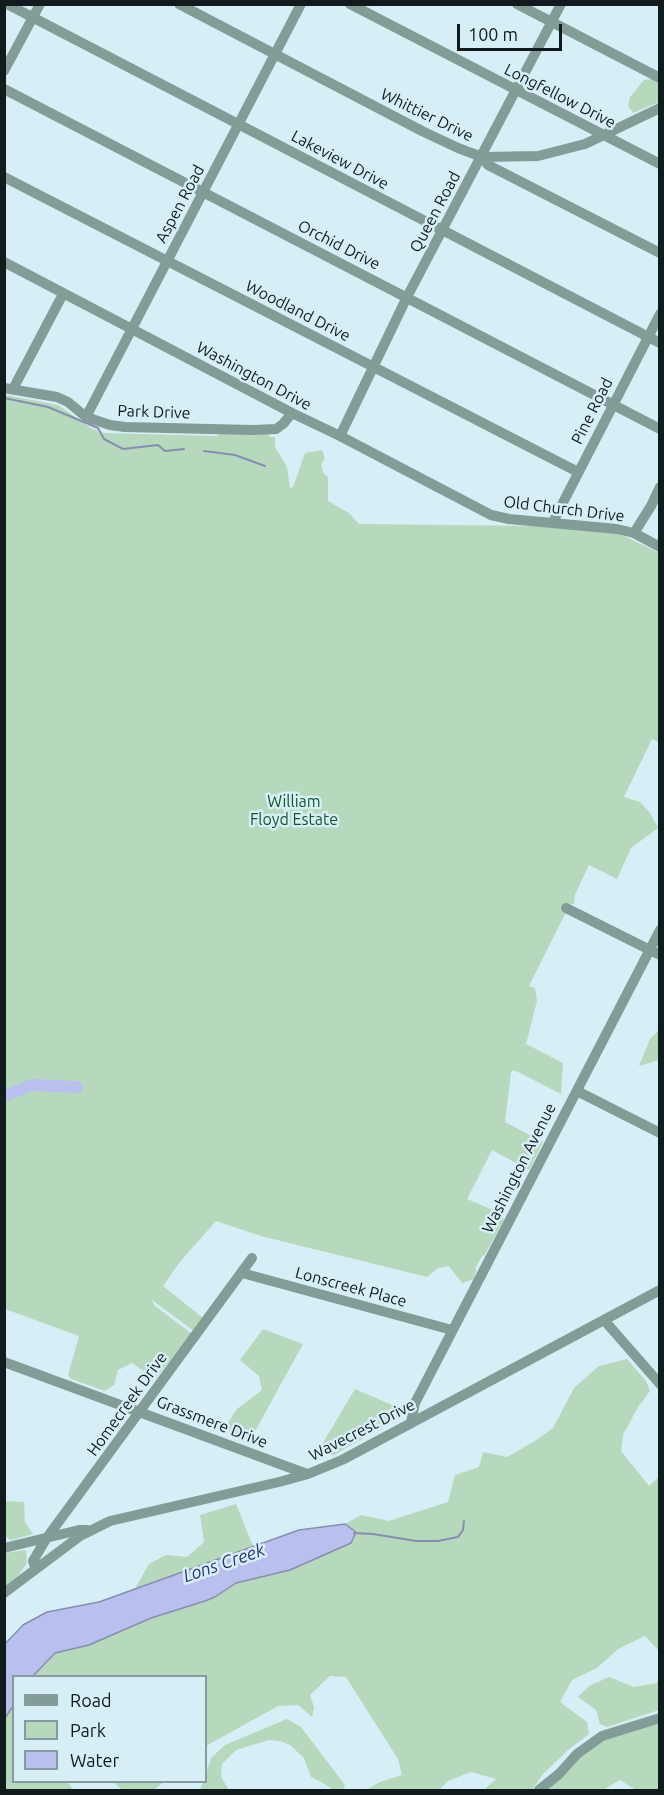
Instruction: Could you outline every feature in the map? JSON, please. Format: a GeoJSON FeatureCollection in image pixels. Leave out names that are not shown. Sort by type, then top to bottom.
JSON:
{"type":"FeatureCollection","features":[{"type":"Feature","properties":{"kind":"street","name":"Lakeview Drive"},"geometry":{"type":"LineString","coordinates":[[7,4],[660,343]]}},
{"type":"Feature","properties":{"kind":"street"},"geometry":{"type":"LineString","coordinates":[[4,71],[40,4]]}},
{"type":"Feature","properties":{"kind":"street","name":"Whittier Drive"},"geometry":{"type":"LineString","coordinates":[[179,4],[422,131],[482,157],[488,165],[660,253]]}},
{"type":"Feature","properties":{"kind":"street","name":"Aspen Road"},"geometry":{"type":"LineString","coordinates":[[86,417],[301,4]]}},
{"type":"Feature","properties":{"kind":"street","name":"Longfellow Drive"},"geometry":{"type":"LineString","coordinates":[[350,4],[660,164]]}},
{"type":"Feature","properties":{"kind":"street"},"geometry":{"type":"LineString","coordinates":[[517,4],[660,78]]}},
{"type":"Feature","properties":{"kind":"street","name":"Queen Road"},"geometry":{"type":"LineString","coordinates":[[340,435],[407,297],[561,4]]}},
{"type":"Feature","properties":{"kind":"street","name":"Orchid Drive"},"geometry":{"type":"LineString","coordinates":[[4,89],[660,429]]}},
{"type":"Feature","properties":{"kind":"street"},"geometry":{"type":"LineString","coordinates":[[482,157],[538,156],[585,144],[660,108]]}},
{"type":"Feature","properties":{"kind":"street","name":"Woodland Drive"},"geometry":{"type":"LineString","coordinates":[[4,177],[578,472]]}},
{"type":"Feature","properties":{"kind":"street","name":"Washington Drive"},"geometry":{"type":"LineString","coordinates":[[4,262],[491,515]]}},
{"type":"Feature","properties":{"kind":"street"},"geometry":{"type":"LineString","coordinates":[[9,388],[63,294]]}},
{"type":"Feature","properties":{"kind":"street","name":"Pine Road"},"geometry":{"type":"LineString","coordinates":[[553,522],[660,314]]}},
{"type":"Feature","properties":{"kind":"street","name":"Park Drive"},"geometry":{"type":"LineString","coordinates":[[9,388],[57,397],[68,402],[86,417],[125,427],[276,429],[292,413]]}},
{"type":"Feature","properties":{"kind":"street"},"geometry":{"type":"LineString","coordinates":[[634,533],[660,487]]}},
{"type":"Feature","properties":{"kind":"street","name":"Old Church Drive"},"geometry":{"type":"LineString","coordinates":[[491,515],[509,519],[617,529],[634,533],[660,547]]}},
{"type":"Feature","properties":{"kind":"street"},"geometry":{"type":"LineString","coordinates":[[566,908],[654,953]]}},
{"type":"Feature","properties":{"kind":"street","name":"Washington Avenue"},"geometry":{"type":"LineString","coordinates":[[411,1422],[415,1403],[452,1330],[577,1091],[654,953],[660,930]]}},
{"type":"Feature","properties":{"kind":"street"},"geometry":{"type":"LineString","coordinates":[[577,1091],[660,1133]]}},
{"type":"Feature","properties":{"kind":"street","name":"Homecreek Drive"},"geometry":{"type":"LineString","coordinates":[[36,1569],[33,1560],[46,1539],[252,1258]]}},
{"type":"Feature","properties":{"kind":"street","name":"Lonscreek Place"},"geometry":{"type":"LineString","coordinates":[[242,1273],[452,1330]]}},
{"type":"Feature","properties":{"kind":"street","name":"Wavecrest Drive"},"geometry":{"type":"LineString","coordinates":[[4,1593],[80,1536],[110,1521],[308,1474],[342,1460],[660,1290]]}},
{"type":"Feature","properties":{"kind":"street"},"geometry":{"type":"LineString","coordinates":[[604,1320],[660,1384]]}},
{"type":"Feature","properties":{"kind":"street","name":"Grassmere Drive"},"geometry":{"type":"LineString","coordinates":[[4,1362],[308,1474]]}},
{"type":"Feature","properties":{"kind":"street"},"geometry":{"type":"LineString","coordinates":[[4,1548],[79,1530],[93,1529]]}},
{"type":"Feature","properties":{"kind":"street"},"geometry":{"type":"LineString","coordinates":[[539,1791],[577,1754],[602,1736],[660,1718]]}},
{"type":"Feature","properties":{"kind":"green space"},"geometry":{"type":"Polygon","coordinates":[[[652,79],[659,83],[659,102],[633,113],[628,106],[630,97],[644,80],[652,79]]]}},
{"type":"Feature","properties":{"kind":"green space","name":"William Floyd Estate"},"geometry":{"type":"Polygon","coordinates":[[[5,395],[58,405],[91,428],[104,433],[217,436],[222,431],[268,433],[270,437],[275,437],[275,447],[287,467],[290,488],[293,487],[305,453],[322,450],[325,458],[321,465],[324,474],[328,477],[328,501],[349,513],[359,524],[535,526],[618,533],[659,553],[659,742],[652,739],[624,797],[640,802],[650,813],[658,828],[631,848],[617,879],[589,865],[575,895],[574,904],[570,904],[529,986],[535,988],[537,1001],[526,1044],[563,1063],[561,1094],[514,1070],[511,1072],[505,1122],[543,1142],[529,1170],[492,1150],[467,1199],[502,1214],[504,1220],[484,1256],[475,1267],[474,1279],[462,1283],[449,1266],[438,1268],[427,1277],[261,1236],[216,1221],[179,1263],[163,1286],[203,1318],[194,1331],[152,1300],[154,1305],[192,1334],[155,1379],[132,1363],[118,1370],[114,1385],[105,1391],[71,1379],[68,1375],[79,1336],[5,1309],[5,395]]]}},
{"type":"Feature","properties":{"kind":"green space"},"geometry":{"type":"Polygon","coordinates":[[[659,1030],[659,1060],[639,1066],[650,1039],[659,1030]]]}},
{"type":"Feature","properties":{"kind":"green space"},"geometry":{"type":"Polygon","coordinates":[[[263,1329],[303,1344],[248,1444],[230,1434],[227,1424],[237,1409],[262,1390],[259,1376],[240,1360],[263,1329]]]}},
{"type":"Feature","properties":{"kind":"green space"},"geometry":{"type":"Polygon","coordinates":[[[627,1359],[646,1381],[650,1391],[638,1407],[623,1435],[621,1451],[649,1486],[659,1477],[659,1651],[645,1636],[618,1649],[597,1668],[572,1680],[560,1702],[587,1722],[589,1734],[543,1774],[532,1790],[486,1790],[496,1779],[471,1772],[448,1781],[439,1790],[369,1790],[380,1782],[402,1775],[398,1759],[346,1677],[330,1676],[310,1695],[314,1707],[312,1717],[298,1705],[278,1706],[207,1745],[207,1675],[34,1675],[55,1653],[89,1645],[151,1618],[215,1597],[236,1583],[290,1570],[350,1543],[356,1532],[345,1524],[361,1515],[389,1521],[448,1502],[455,1475],[479,1467],[483,1452],[507,1457],[553,1428],[574,1388],[599,1366],[627,1359]]]}},
{"type":"Feature","properties":{"kind":"green space"},"geometry":{"type":"Polygon","coordinates":[[[355,1389],[397,1407],[398,1418],[334,1455],[322,1454],[321,1446],[355,1389]]]}},
{"type":"Feature","properties":{"kind":"green space"},"geometry":{"type":"Polygon","coordinates":[[[4,1501],[24,1502],[25,1522],[33,1534],[11,1540],[5,1536],[4,1501]]]}},
{"type":"Feature","properties":{"kind":"green space"},"geometry":{"type":"Polygon","coordinates":[[[236,1504],[253,1546],[134,1590],[149,1564],[166,1555],[187,1557],[204,1542],[200,1515],[236,1504]]]}},
{"type":"Feature","properties":{"kind":"green space"},"geometry":{"type":"Polygon","coordinates":[[[26,1550],[27,1563],[18,1576],[5,1586],[5,1553],[26,1550]]]}},
{"type":"Feature","properties":{"kind":"green space"},"geometry":{"type":"Polygon","coordinates":[[[659,1676],[659,1710],[607,1727],[600,1724],[596,1710],[578,1697],[589,1686],[609,1677],[634,1687],[657,1683],[659,1676]]]}},
{"type":"Feature","properties":{"kind":"green space"},"geometry":{"type":"Polygon","coordinates":[[[12,1707],[12,1783],[69,1783],[73,1790],[5,1790],[4,1718],[12,1707]]]}},
{"type":"Feature","properties":{"kind":"green space"},"geometry":{"type":"Polygon","coordinates":[[[287,1719],[301,1727],[345,1785],[343,1790],[334,1790],[311,1777],[304,1758],[290,1745],[269,1740],[236,1750],[222,1764],[221,1777],[229,1790],[200,1790],[203,1783],[207,1783],[207,1771],[211,1758],[225,1745],[287,1719]]]}},
{"type":"Feature","properties":{"kind":"green space"},"geometry":{"type":"Polygon","coordinates":[[[659,1720],[659,1790],[636,1790],[620,1780],[603,1790],[544,1790],[602,1740],[659,1720]]]}},
{"type":"Feature","properties":{"kind":"green space"},"geometry":{"type":"Polygon","coordinates":[[[114,1783],[163,1783],[154,1790],[121,1789],[114,1783]]]}},
{"type":"Feature","properties":{"kind":"water"},"geometry":{"type":"Polygon","coordinates":[[[345,1524],[356,1532],[351,1543],[290,1570],[236,1583],[205,1601],[151,1618],[89,1645],[55,1653],[34,1675],[12,1675],[12,1708],[5,1718],[5,1644],[23,1625],[47,1612],[99,1602],[299,1530],[345,1524]]]}},
{"type":"Feature","properties":{"kind":"waterway"},"geometry":{"type":"LineString","coordinates":[[4,398],[48,407],[98,428],[104,439],[123,449],[158,445],[165,451],[184,449]]}},
{"type":"Feature","properties":{"kind":"waterway"},"geometry":{"type":"LineString","coordinates":[[204,451],[235,455],[265,466]]}},
{"type":"Feature","properties":{"kind":"waterway"},"geometry":{"type":"LineString","coordinates":[[4,1096],[32,1085],[77,1087]]}},
{"type":"Feature","properties":{"kind":"waterway","name":"Lons Creek"},"geometry":{"type":"LineString","coordinates":[[354,1533],[416,1541],[438,1541],[458,1537],[463,1530],[464,1521]]}}]}
